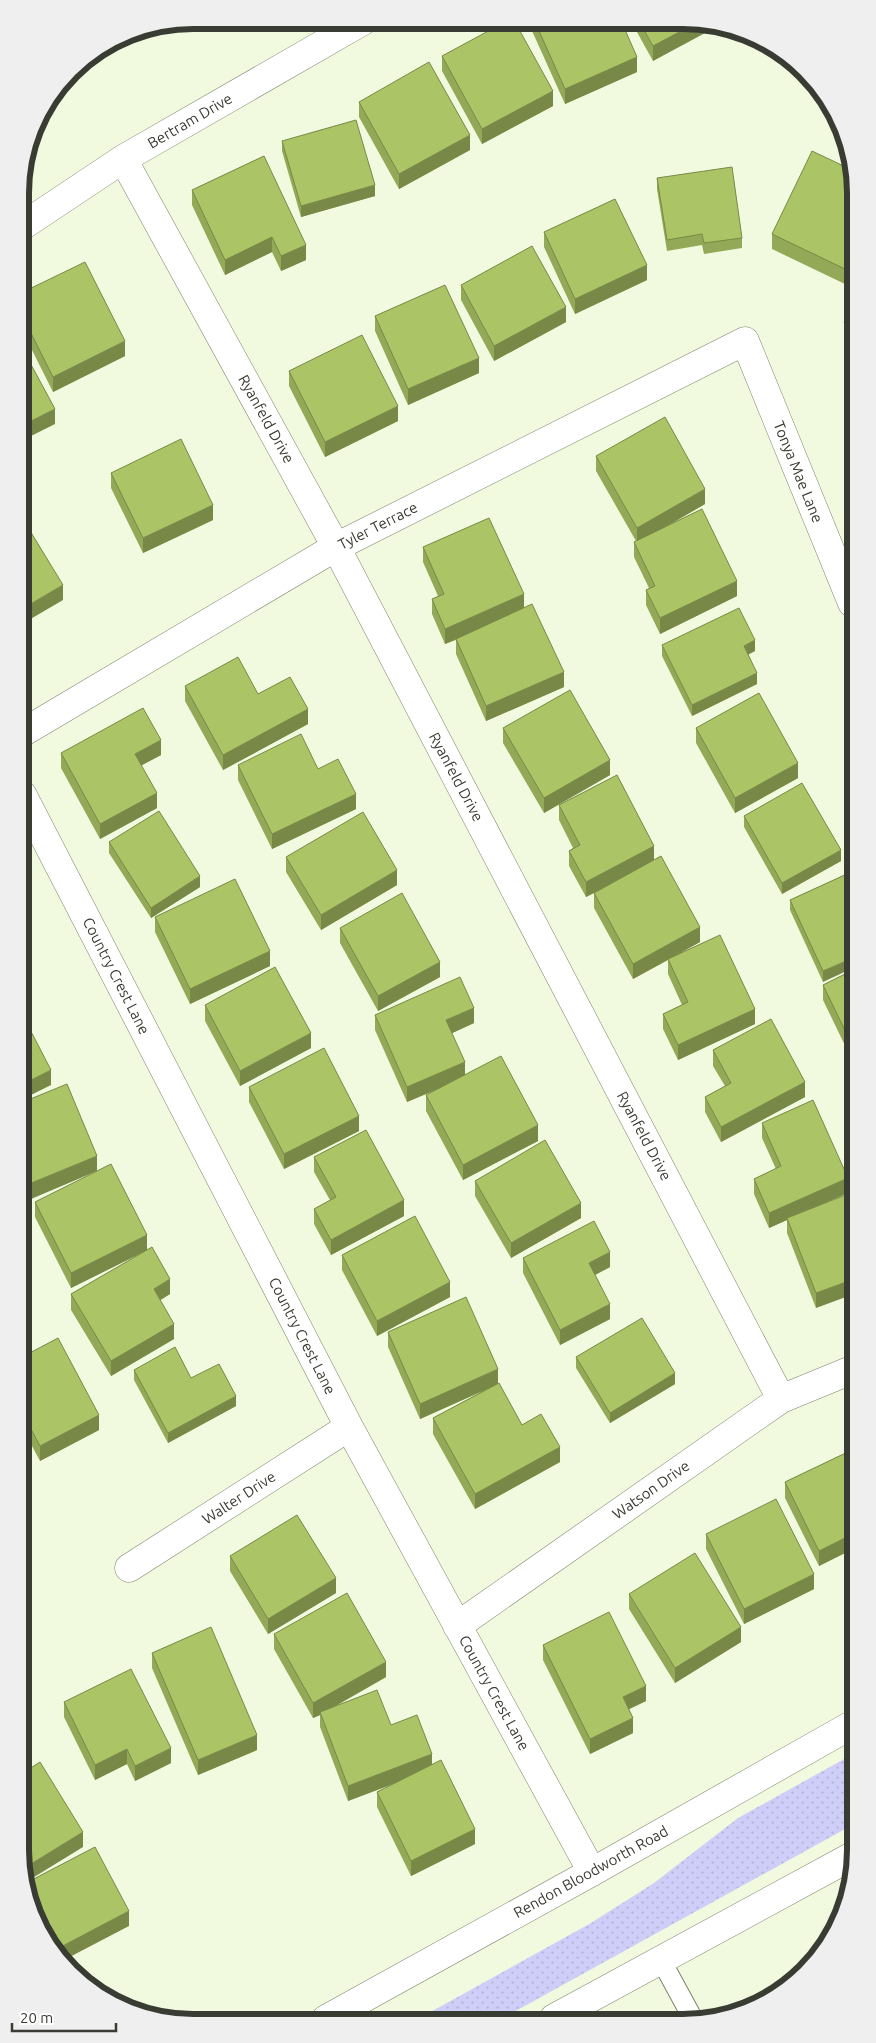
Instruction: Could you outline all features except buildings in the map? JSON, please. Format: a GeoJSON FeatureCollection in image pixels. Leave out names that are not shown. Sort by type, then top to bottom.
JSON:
{"type":"FeatureCollection","features":[{"type":"Feature","properties":{"kind":"street","name":"Bertram Drive"},"geometry":{"type":"LineString","coordinates":[[29,221],[123,159],[349,29]]}},
{"type":"Feature","properties":{"kind":"street","name":"Ryanfeld Drive"},"geometry":{"type":"LineString","coordinates":[[123,159],[336,547],[781,1399]]}},
{"type":"Feature","properties":{"kind":"street","name":"Tyler Terrace"},"geometry":{"type":"LineString","coordinates":[[29,729],[336,547],[745,340]]}},
{"type":"Feature","properties":{"kind":"street","name":"Tonya Mae Lane"},"geometry":{"type":"LineString","coordinates":[[745,340],[847,591]]}},
{"type":"Feature","properties":{"kind":"street","name":"Country Crest Lane"},"geometry":{"type":"LineString","coordinates":[[29,808],[349,1427],[592,1872]]}},
{"type":"Feature","properties":{"kind":"street","name":"Watson Drive"},"geometry":{"type":"LineString","coordinates":[[457,1626],[781,1399],[847,1372]]}},
{"type":"Feature","properties":{"kind":"street","name":"Walter Drive"},"geometry":{"type":"LineString","coordinates":[[129,1568],[349,1427]]}},
{"type":"Feature","properties":{"kind":"street","name":"Rendon Bloodworth Road"},"geometry":{"type":"LineString","coordinates":[[335,2014],[592,1872],[847,1728]]}},
{"type":"Feature","properties":{"kind":"street"},"geometry":{"type":"LineString","coordinates":[[561,2014],[847,1859]]}},
{"type":"Feature","properties":{"kind":"lane"},"geometry":{"type":"LineString","coordinates":[[661,1960],[690,2014]]}},
{"type":"Feature","properties":{"kind":"shaded area"},"geometry":{"type":"Polygon","coordinates":[[[847,1757],[847,1828],[510,2014],[427,2014],[591,1923],[654,1883],[738,1818],[847,1757]]]}}]}
